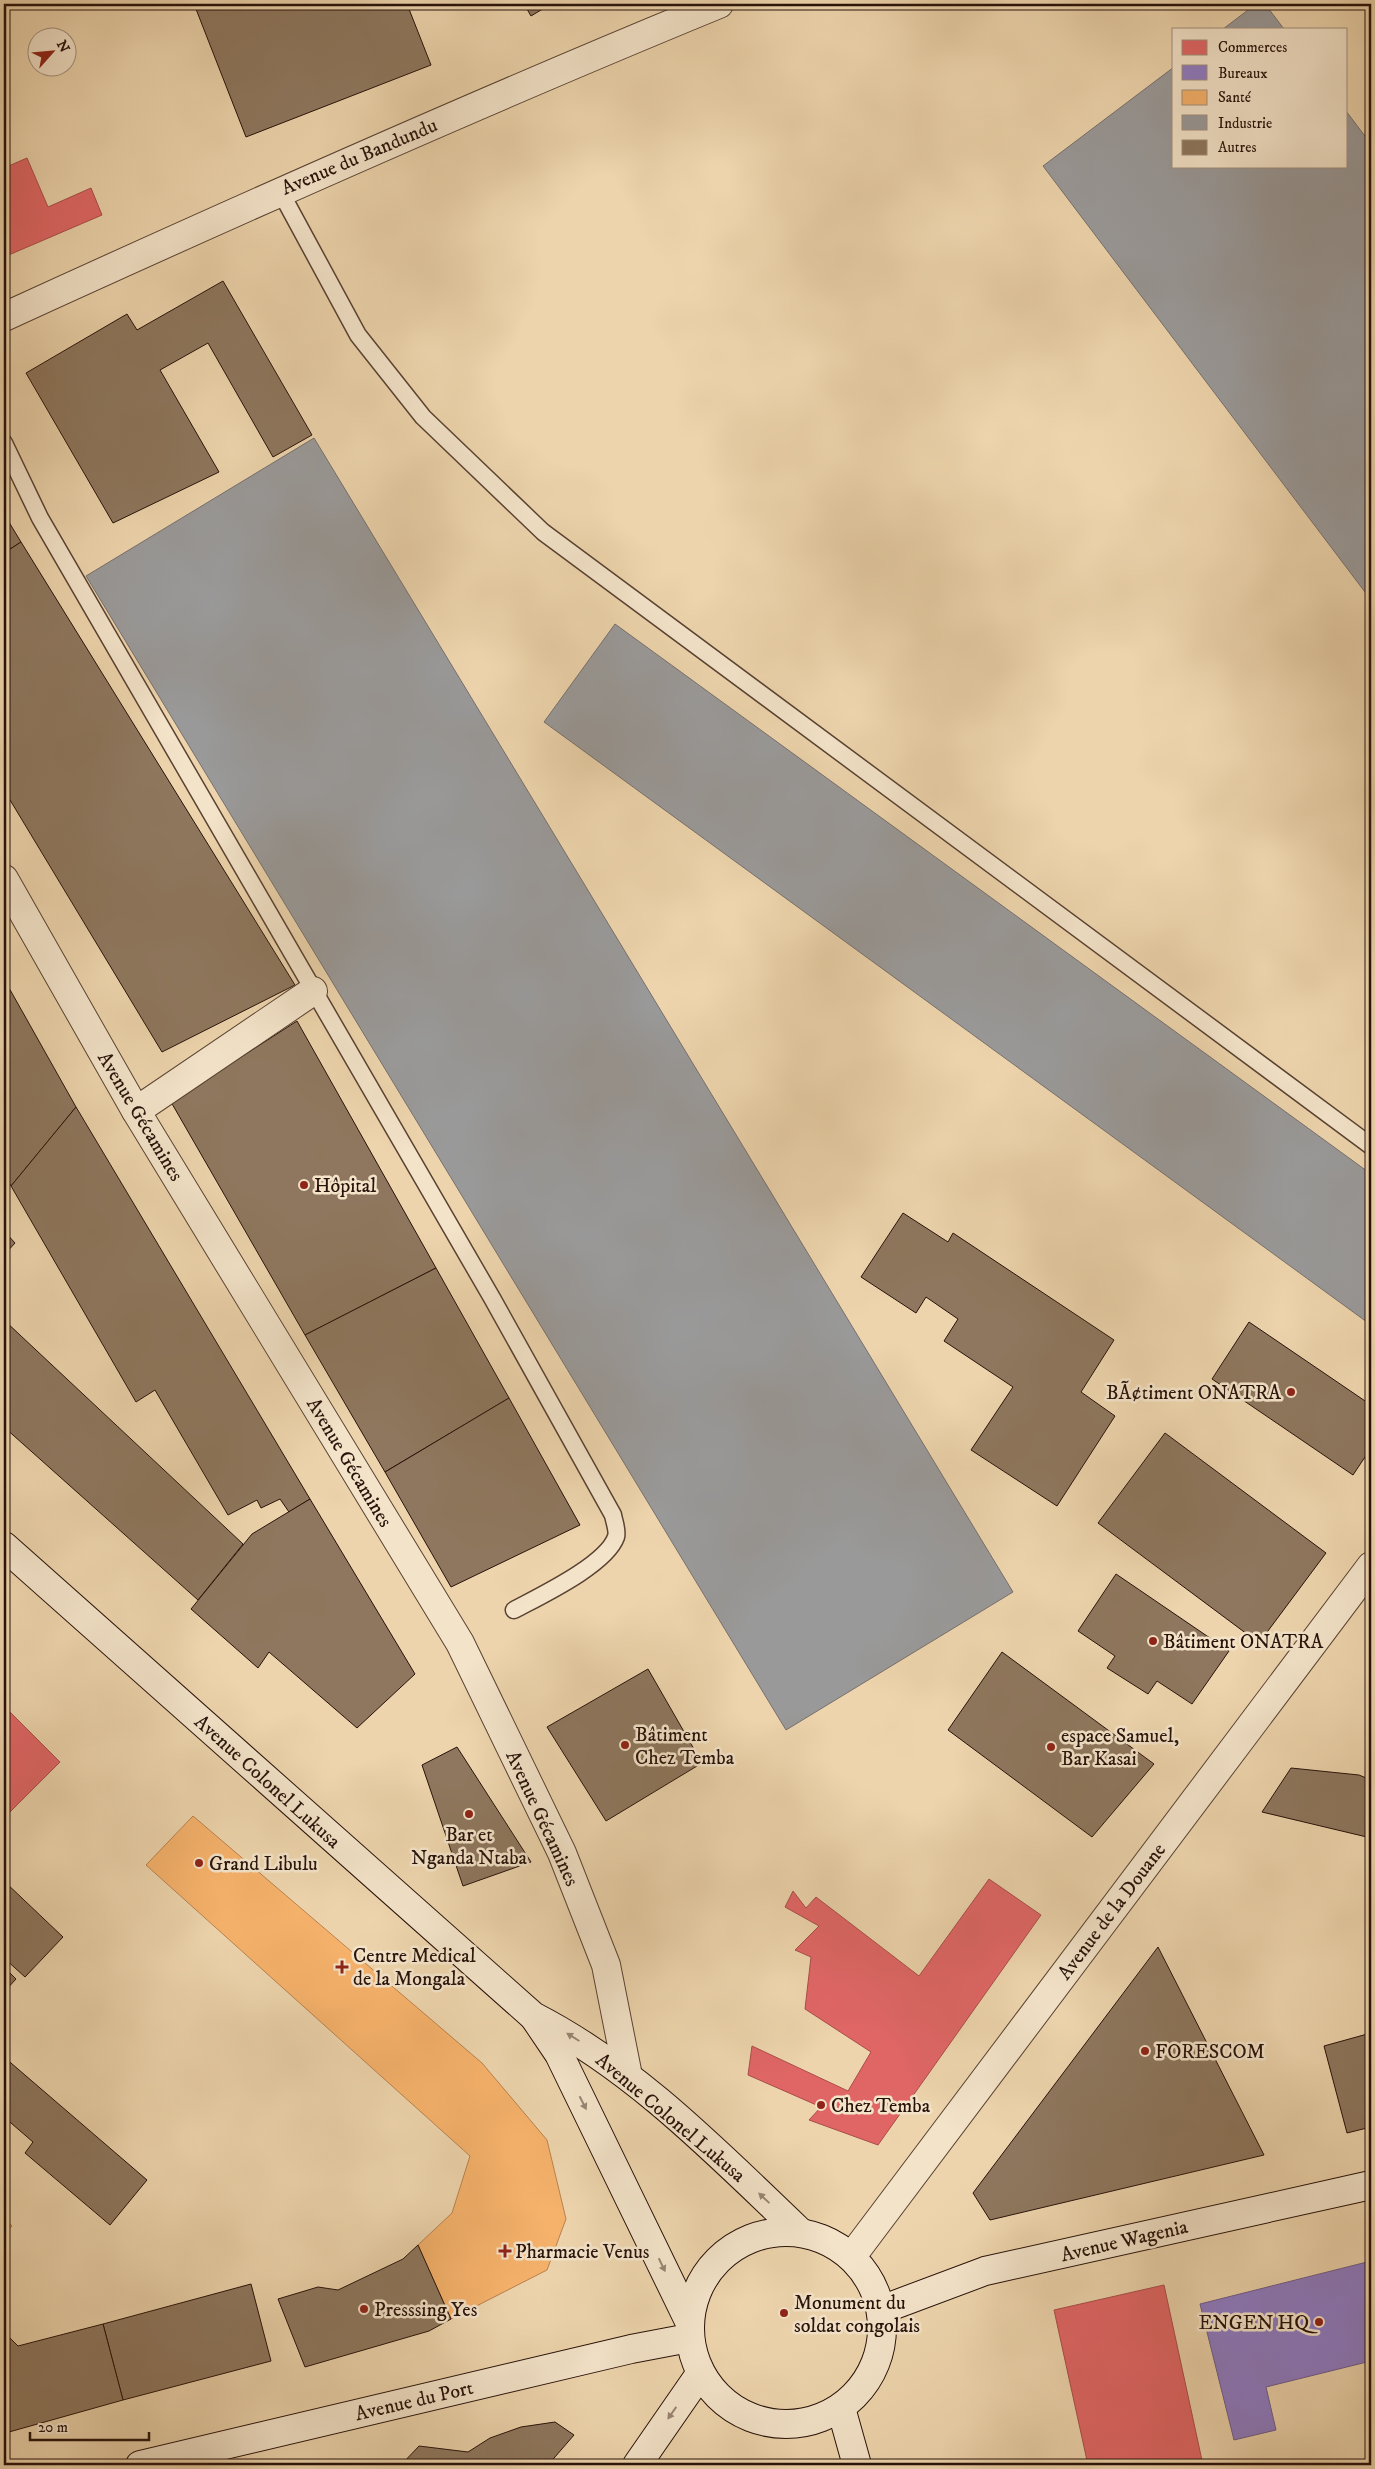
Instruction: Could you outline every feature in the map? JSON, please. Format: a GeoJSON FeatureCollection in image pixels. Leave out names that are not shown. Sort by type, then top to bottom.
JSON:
{"type":"FeatureCollection","features":[{"type":"Feature","properties":{"kind":"street","name":"Avenue du Bandundu"},"geometry":{"type":"LineString","coordinates":[[4,317],[280,191],[586,58],[719,4]]}},
{"type":"Feature","properties":{"kind":"street","name":"Avenue Gécamines"},"geometry":{"type":"LineString","coordinates":[[4,879],[136,1111],[460,1643],[562,1853],[606,1965],[628,2076]]}},
{"type":"Feature","properties":{"kind":"street"},"geometry":{"type":"LineString","coordinates":[[136,1111],[314,992]]}},
{"type":"Feature","properties":{"kind":"street","name":"Avenue Colonel Lukusa"},"geometry":{"type":"LineString","coordinates":[[4,1546],[533,2016],[572,2036],[628,2076],[706,2143],[799,2231]]}},
{"type":"Feature","properties":{"kind":"street","name":"Avenue de la Douane"},"geometry":{"type":"LineString","coordinates":[[852,2256],[1371,1566]]}},
{"type":"Feature","properties":{"kind":"street","name":"Avenue Colonel Lukusa"},"geometry":{"type":"LineString","coordinates":[[533,2016],[558,2054],[689,2329],[700,2374]]}},
{"type":"Feature","properties":{"kind":"street","name":"Avenue Wagenia"},"geometry":{"type":"LineString","coordinates":[[880,2310],[985,2272],[1371,2185]]}},
{"type":"Feature","properties":{"kind":"street"},"geometry":{"type":"LineString","coordinates":[[637,2465],[700,2374],[720,2400],[747,2417],[779,2425],[811,2422],[841,2408],[861,2389],[876,2365],[882,2338],[880,2310],[875,2290],[865,2272],[852,2256],[827,2240],[799,2231],[760,2234],[724,2252],[699,2283],[689,2329]]}},
{"type":"Feature","properties":{"kind":"street","name":"Avenue du Port"},"geometry":{"type":"LineString","coordinates":[[140,2465],[632,2349],[689,2329]]}},
{"type":"Feature","properties":{"kind":"street"},"geometry":{"type":"LineString","coordinates":[[841,2408],[857,2465]]}},
{"type":"Feature","properties":{"kind":"lane"},"geometry":{"type":"LineString","coordinates":[[280,191],[358,335],[423,417],[543,532],[1371,1146]]}},
{"type":"Feature","properties":{"kind":"lane"},"geometry":{"type":"LineString","coordinates":[[4,443],[40,518],[496,1306],[613,1515],[617,1535],[610,1548],[581,1572],[514,1610]]}},
{"type":"Feature","properties":{"kind":"building: Commerces"},"geometry":{"type":"Polygon","coordinates":[[[27,158],[48,207],[91,188],[102,215],[4,257],[4,168],[27,158]]]}},
{"type":"Feature","properties":{"kind":"building: Commerces"},"geometry":{"type":"Polygon","coordinates":[[[4,1706],[60,1762],[4,1818],[4,1706]]]}},
{"type":"Feature","properties":{"kind":"building: Commerces"},"geometry":{"type":"Polygon","coordinates":[[[989,1879],[1041,1915],[878,2145],[809,2120],[821,2107],[748,2075],[752,2046],[848,2091],[871,2052],[805,2009],[811,1957],[795,1950],[819,1926],[785,1907],[793,1891],[806,1908],[816,1897],[919,1976],[989,1879]]]}},
{"type":"Feature","properties":{"kind":"building: Commerces"},"geometry":{"type":"Polygon","coordinates":[[[1164,2285],[1203,2465],[1088,2465],[1054,2310],[1164,2285]]]}},
{"type":"Feature","properties":{"kind":"building: Bureaux"},"geometry":{"type":"Polygon","coordinates":[[[1371,2261],[1371,2361],[1266,2387],[1276,2430],[1234,2440],[1200,2304],[1371,2261]]]}},
{"type":"Feature","properties":{"kind":"building: Santé"},"geometry":{"type":"Polygon","coordinates":[[[193,1816],[482,2063],[547,2140],[566,2219],[547,2270],[451,2319],[418,2245],[452,2213],[470,2156],[146,1865],[193,1816]]]}},
{"type":"Feature","properties":{"kind":"building: Santé"},"geometry":{"type":"Polygon","coordinates":[[[4,2217],[12,2226],[4,2234],[4,2217]]]}},
{"type":"Feature","properties":{"kind":"building: Industrie"},"geometry":{"type":"Polygon","coordinates":[[[1256,4],[1265,4],[1283,28],[1224,28],[1256,4]]]}},
{"type":"Feature","properties":{"kind":"building: Industrie"},"geometry":{"type":"Polygon","coordinates":[[[1172,69],[1172,168],[1348,168],[1348,114],[1371,144],[1371,600],[1043,166],[1172,69]]]}},
{"type":"Feature","properties":{"kind":"building: Industrie"},"geometry":{"type":"Polygon","coordinates":[[[314,438],[1013,1592],[786,1730],[86,576],[314,438]]]}},
{"type":"Feature","properties":{"kind":"building: Industrie"},"geometry":{"type":"Polygon","coordinates":[[[615,624],[1371,1174],[1371,1325],[544,722],[615,624]]]}},
{"type":"Feature","properties":{"kind":"building: Autres"},"geometry":{"type":"Polygon","coordinates":[[[194,4],[407,4],[431,65],[246,137],[194,4]]]}},
{"type":"Feature","properties":{"kind":"building: Autres"},"geometry":{"type":"Polygon","coordinates":[[[524,4],[551,4],[531,16],[524,4]]]}},
{"type":"Feature","properties":{"kind":"building: Autres"},"geometry":{"type":"Polygon","coordinates":[[[223,281],[312,435],[273,457],[208,343],[160,370],[219,472],[113,523],[26,373],[127,314],[137,330],[223,281]]]}},
{"type":"Feature","properties":{"kind":"building: Autres"},"geometry":{"type":"Polygon","coordinates":[[[4,514],[21,542],[4,553],[4,514]]]}},
{"type":"Feature","properties":{"kind":"building: Autres"},"geometry":{"type":"Polygon","coordinates":[[[21,542],[295,985],[162,1052],[4,790],[4,553],[21,542]]]}},
{"type":"Feature","properties":{"kind":"building: Autres"},"geometry":{"type":"Polygon","coordinates":[[[4,979],[76,1107],[11,1186],[4,1174],[4,979]]]}},
{"type":"Feature","properties":{"kind":"building: Autres","name":"Hôpital"},"geometry":{"type":"Polygon","coordinates":[[[297,1021],[436,1268],[305,1335],[171,1102],[297,1021]]]}},
{"type":"Feature","properties":{"kind":"building: Autres"},"geometry":{"type":"Polygon","coordinates":[[[76,1107],[310,1499],[289,1512],[280,1499],[261,1508],[257,1500],[228,1515],[155,1390],[136,1402],[11,1186],[76,1107]]]}},
{"type":"Feature","properties":{"kind":"building: Autres"},"geometry":{"type":"Polygon","coordinates":[[[903,1213],[948,1242],[953,1233],[1114,1340],[1081,1392],[1115,1416],[1057,1506],[971,1450],[1013,1387],[944,1341],[958,1319],[926,1297],[916,1313],[861,1277],[903,1213]]]}},
{"type":"Feature","properties":{"kind":"building: Autres"},"geometry":{"type":"Polygon","coordinates":[[[4,1231],[15,1243],[4,1255],[4,1231]]]}},
{"type":"Feature","properties":{"kind":"building: Autres"},"geometry":{"type":"Polygon","coordinates":[[[436,1268],[509,1398],[385,1472],[305,1335],[436,1268]]]}},
{"type":"Feature","properties":{"kind":"building: Autres"},"geometry":{"type":"Polygon","coordinates":[[[4,1320],[243,1544],[198,1600],[4,1427],[4,1320]]]}},
{"type":"Feature","properties":{"kind":"building: Autres","name":"BÃ¢timent ONATRA"},"geometry":{"type":"Polygon","coordinates":[[[1249,1322],[1371,1405],[1371,1448],[1353,1475],[1212,1379],[1249,1322]]]}},
{"type":"Feature","properties":{"kind":"building: Autres"},"geometry":{"type":"Polygon","coordinates":[[[509,1398],[580,1525],[451,1587],[385,1472],[509,1398]]]}},
{"type":"Feature","properties":{"kind":"building: Autres"},"geometry":{"type":"Polygon","coordinates":[[[1165,1433],[1326,1553],[1259,1643],[1098,1523],[1165,1433]]]}},
{"type":"Feature","properties":{"kind":"building: Autres"},"geometry":{"type":"Polygon","coordinates":[[[310,1499],[415,1674],[357,1728],[269,1652],[258,1668],[191,1609],[252,1534],[310,1499]]]}},
{"type":"Feature","properties":{"kind":"building: Autres","name":"Bâtiment ONATRA"},"geometry":{"type":"Polygon","coordinates":[[[1116,1574],[1229,1651],[1192,1704],[1157,1681],[1148,1694],[1107,1668],[1115,1656],[1078,1631],[1116,1574]]]}},
{"type":"Feature","properties":{"kind":"building: Autres","name":"espace Samuel, Bar Kasai"},"geometry":{"type":"Polygon","coordinates":[[[1002,1652],[1154,1764],[1092,1837],[948,1730],[1002,1652]]]}},
{"type":"Feature","properties":{"kind":"building: Autres","name":"Bâtiment Chez Temba"},"geometry":{"type":"Polygon","coordinates":[[[648,1669],[702,1763],[606,1821],[547,1727],[648,1669]]]}},
{"type":"Feature","properties":{"kind":"building: Autres","name":"Bar et Nganda Ntaba"},"geometry":{"type":"Polygon","coordinates":[[[457,1747],[531,1862],[463,1886],[422,1765],[457,1747]]]}},
{"type":"Feature","properties":{"kind":"building: Autres"},"geometry":{"type":"Polygon","coordinates":[[[1291,1768],[1359,1775],[1371,1780],[1371,1838],[1262,1812],[1291,1768]]]}},
{"type":"Feature","properties":{"kind":"building: Autres"},"geometry":{"type":"Polygon","coordinates":[[[4,1881],[63,1937],[25,1977],[4,1958],[4,1881]]]}},
{"type":"Feature","properties":{"kind":"building: Autres","name":"FORESCOM"},"geometry":{"type":"Polygon","coordinates":[[[1158,1947],[1264,2155],[990,2220],[973,2193],[1158,1947]]]}},
{"type":"Feature","properties":{"kind":"building: Autres"},"geometry":{"type":"Polygon","coordinates":[[[4,1967],[16,1979],[4,1992],[4,1967]]]}},
{"type":"Feature","properties":{"kind":"building: Autres"},"geometry":{"type":"Polygon","coordinates":[[[1371,2033],[1371,2127],[1347,2133],[1324,2046],[1371,2033]]]}},
{"type":"Feature","properties":{"kind":"building: Autres"},"geometry":{"type":"Polygon","coordinates":[[[4,2057],[147,2180],[110,2225],[25,2153],[33,2142],[4,2117],[4,2057]]]}},
{"type":"Feature","properties":{"kind":"building: Autres","name":"Presssing Yes"},"geometry":{"type":"Polygon","coordinates":[[[418,2245],[451,2319],[429,2331],[305,2367],[278,2299],[318,2287],[338,2290],[403,2259],[418,2245]]]}},
{"type":"Feature","properties":{"kind":"building: Autres"},"geometry":{"type":"Polygon","coordinates":[[[251,2284],[271,2361],[123,2400],[103,2324],[251,2284]]]}},
{"type":"Feature","properties":{"kind":"building: Autres"},"geometry":{"type":"Polygon","coordinates":[[[103,2324],[123,2400],[9,2432],[4,2428],[4,2332],[18,2346],[103,2324]]]}},
{"type":"Feature","properties":{"kind":"building: Autres"},"geometry":{"type":"Polygon","coordinates":[[[555,2422],[574,2435],[548,2465],[401,2465],[419,2446],[468,2452],[490,2438],[521,2427],[555,2422]]]}},
{"type":"Feature","properties":{"kind":"place","name":"Hôpital"},"geometry":{"type":"Point","coordinates":[304,1185]}},
{"type":"Feature","properties":{"kind":"place","name":"BÃ¢timent ONATRA"},"geometry":{"type":"Point","coordinates":[1291,1392]}},
{"type":"Feature","properties":{"kind":"place","name":"Bâtiment ONATRA"},"geometry":{"type":"Point","coordinates":[1153,1641]}},
{"type":"Feature","properties":{"kind":"place","name":"Bâtiment Chez Temba"},"geometry":{"type":"Point","coordinates":[625,1745]}},
{"type":"Feature","properties":{"kind":"place","name":"espace Samuel, Bar Kasai"},"geometry":{"type":"Point","coordinates":[1051,1747]}},
{"type":"Feature","properties":{"kind":"place","name":"Bar et Nganda Ntaba"},"geometry":{"type":"Point","coordinates":[469,1814]}},
{"type":"Feature","properties":{"kind":"place","name":"Grand Libulu"},"geometry":{"type":"Point","coordinates":[199,1863]}},
{"type":"Feature","properties":{"kind":"place","name":"Centre Medical de la Mongala"},"geometry":{"type":"Point","coordinates":[342,1967]}},
{"type":"Feature","properties":{"kind":"place","name":"FORESCOM"},"geometry":{"type":"Point","coordinates":[1145,2051]}},
{"type":"Feature","properties":{"kind":"place","name":"Chez Temba"},"geometry":{"type":"Point","coordinates":[821,2105]}},
{"type":"Feature","properties":{"kind":"place","name":"Pharmacie Venus"},"geometry":{"type":"Point","coordinates":[505,2251]}},
{"type":"Feature","properties":{"kind":"place","name":"Presssing Yes"},"geometry":{"type":"Point","coordinates":[364,2309]}},
{"type":"Feature","properties":{"kind":"place","name":"Monument du soldat congolais"},"geometry":{"type":"Point","coordinates":[784,2313]}},
{"type":"Feature","properties":{"kind":"place","name":"ENGEN HQ"},"geometry":{"type":"Point","coordinates":[1319,2322]}}]}
